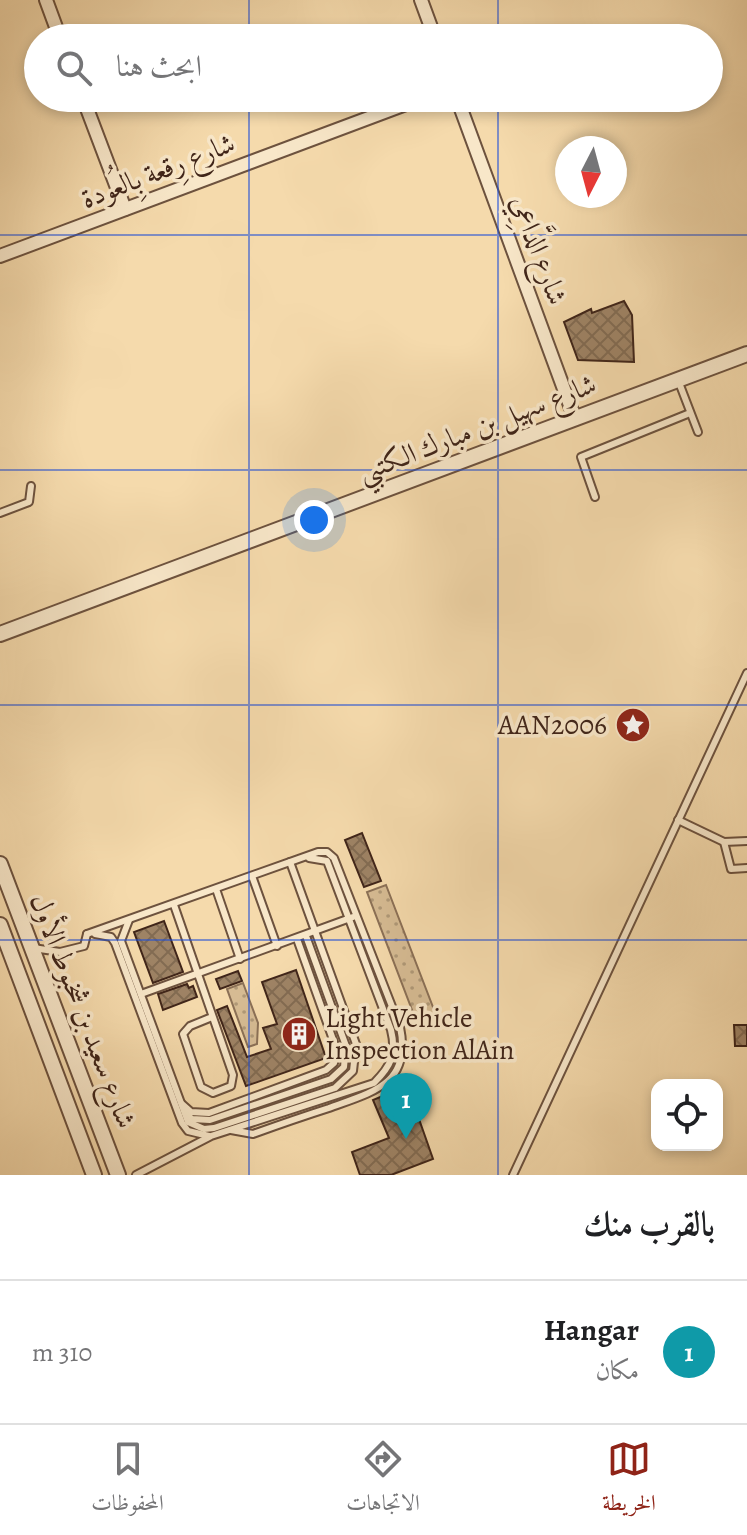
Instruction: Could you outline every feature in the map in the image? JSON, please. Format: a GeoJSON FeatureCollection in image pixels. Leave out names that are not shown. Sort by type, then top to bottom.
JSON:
{"type":"FeatureCollection","features":[{"type":"Feature","properties":{"kind":"street"},"geometry":{"type":"LineString","coordinates":[[46,0],[55,24]]}},
{"type":"Feature","properties":{"kind":"street"},"geometry":{"type":"LineString","coordinates":[[421,0],[430,24]]}},
{"type":"Feature","properties":{"kind":"street"},"geometry":{"type":"LineString","coordinates":[[88,112],[125,209]]}},
{"type":"Feature","properties":{"kind":"street","name":"شارع رِقعة بِالعُودة"},"geometry":{"type":"LineString","coordinates":[[0,256],[385,112]]}},
{"type":"Feature","properties":{"kind":"street","name":"شارع الدَّاعِي"},"geometry":{"type":"LineString","coordinates":[[462,112],[575,419]]}},
{"type":"Feature","properties":{"kind":"street","name":"شارع سهيل بن مبارك الكتبي"},"geometry":{"type":"LineString","coordinates":[[0,634],[747,354]]}},
{"type":"Feature","properties":{"kind":"street","name":"شارع سعيد بن شخبوط الأول"},"geometry":{"type":"LineString","coordinates":[[0,864],[118,1175]]}},
{"type":"Feature","properties":{"kind":"street","name":"شارع سعيد بن شخبوط الأول"},"geometry":{"type":"LineString","coordinates":[[0,925],[94,1175]]}},
{"type":"Feature","properties":{"kind":"lane"},"geometry":{"type":"LineString","coordinates":[[678,380],[698,432]]}},
{"type":"Feature","properties":{"kind":"lane"},"geometry":{"type":"LineString","coordinates":[[595,497],[581,457],[690,413]]}},
{"type":"Feature","properties":{"kind":"lane"},"geometry":{"type":"LineString","coordinates":[[0,513],[29,502],[31,486]]}},
{"type":"Feature","properties":{"kind":"lane"},"geometry":{"type":"LineString","coordinates":[[513,1175],[747,673]]}},
{"type":"Feature","properties":{"kind":"lane"},"geometry":{"type":"LineString","coordinates":[[678,820],[724,842],[747,841]]}},
{"type":"Feature","properties":{"kind":"lane"},"geometry":{"type":"LineString","coordinates":[[724,842],[731,869],[747,868]]}},
{"type":"Feature","properties":{"kind":"lane"},"geometry":{"type":"LineString","coordinates":[[87,934],[290,862],[316,857],[327,861],[400,1027],[402,1056],[390,1091],[404,1122]]}},
{"type":"Feature","properties":{"kind":"lane"},"geometry":{"type":"LineString","coordinates":[[129,920],[121,941],[185,1113],[195,1127],[214,1128],[335,1088],[346,1081],[353,1071],[356,1044],[290,862]]}},
{"type":"Feature","properties":{"kind":"lane"},"geometry":{"type":"LineString","coordinates":[[252,876],[277,946]]}},
{"type":"Feature","properties":{"kind":"lane"},"geometry":{"type":"LineString","coordinates":[[216,889],[240,959]]}},
{"type":"Feature","properties":{"kind":"lane"},"geometry":{"type":"LineString","coordinates":[[174,905],[212,1017],[233,1081],[227,1089],[213,1093],[201,1087],[183,1034],[190,1026],[212,1017]]}},
{"type":"Feature","properties":{"kind":"lane"},"geometry":{"type":"LineString","coordinates":[[141,994],[352,917]]}},
{"type":"Feature","properties":{"kind":"lane"},"geometry":{"type":"LineString","coordinates":[[136,1175],[211,1136],[374,1083],[391,1064],[395,1045],[352,917]]}},
{"type":"Feature","properties":{"kind":"lane"},"geometry":{"type":"LineString","coordinates":[[31,948],[67,951],[84,946],[87,934]]}},
{"type":"Feature","properties":{"kind":"lane"},"geometry":{"type":"LineString","coordinates":[[87,934],[111,937],[182,1123],[188,1131],[211,1136]]}},
{"type":"Feature","properties":{"kind":"lane"},"geometry":{"type":"LineString","coordinates":[[185,1113],[192,1119],[210,1120],[331,1079],[344,1067],[346,1046],[306,936]]}},
{"type":"Feature","properties":{"kind":"lane"},"geometry":{"type":"LineString","coordinates":[[182,1104],[191,1112],[209,1113],[326,1070],[334,1063],[336,1048],[297,939]]}},
{"type":"Feature","properties":{"kind":"lane"},"geometry":{"type":"LineString","coordinates":[[231,1130],[253,1134],[379,1090],[393,1077]]}},
{"type":"Feature","properties":{"kind":"lane"},"geometry":{"type":"LineString","coordinates":[[379,1090],[390,1091]]}},
{"type":"Feature","properties":{"kind":"shaded area"},"geometry":{"type":"Polygon","coordinates":[[[386,885],[436,1015],[417,1023],[367,892],[386,885]]]}},
{"type":"Feature","properties":{"kind":"shaded area"},"geometry":{"type":"Polygon","coordinates":[[[243,983],[258,1023],[257,1044],[248,1047],[227,989],[243,983]]]}},
{"type":"Feature","properties":{"kind":"building"},"geometry":{"type":"Polygon","coordinates":[[[624,301],[632,315],[634,362],[578,360],[564,322],[591,309],[592,313],[624,301]]]}},
{"type":"Feature","properties":{"kind":"building"},"geometry":{"type":"Polygon","coordinates":[[[362,833],[381,881],[364,887],[345,840],[362,833]]]}},
{"type":"Feature","properties":{"kind":"building"},"geometry":{"type":"Polygon","coordinates":[[[164,921],[183,972],[153,983],[134,932],[164,921]]]}},
{"type":"Feature","properties":{"kind":"building","name":"Light Vehicle Inspection AlAin"},"geometry":{"type":"Polygon","coordinates":[[[296,970],[326,1058],[246,1086],[217,1010],[227,1006],[247,1057],[271,1049],[263,1028],[277,1024],[262,982],[296,970]]]}},
{"type":"Feature","properties":{"kind":"building"},"geometry":{"type":"Polygon","coordinates":[[[238,971],[242,981],[220,989],[216,979],[238,971]]]}},
{"type":"Feature","properties":{"kind":"building"},"geometry":{"type":"Polygon","coordinates":[[[187,984],[189,988],[193,986],[197,997],[163,1010],[158,994],[187,984]]]}},
{"type":"Feature","properties":{"kind":"building"},"geometry":{"type":"Polygon","coordinates":[[[734,1025],[747,1025],[747,1046],[735,1046],[734,1025]]]}},
{"type":"Feature","properties":{"kind":"building"},"geometry":{"type":"Polygon","coordinates":[[[406,1082],[433,1159],[391,1175],[360,1175],[352,1152],[389,1138],[373,1100],[385,1095],[399,1125],[404,1128],[409,1125],[396,1087],[406,1082]]]}},
{"type":"Feature","properties":{"kind":"place","name":"AAN2006"},"geometry":{"type":"Point","coordinates":[633,725]}},
{"type":"Feature","properties":{"kind":"place","name":"Light Vehicle Inspection AlAin"},"geometry":{"type":"Point","coordinates":[299,1034]}},
{"type":"Feature","properties":{"kind":"place","name":"Hangar"},"geometry":{"type":"Point","coordinates":[406,1139]}}]}
